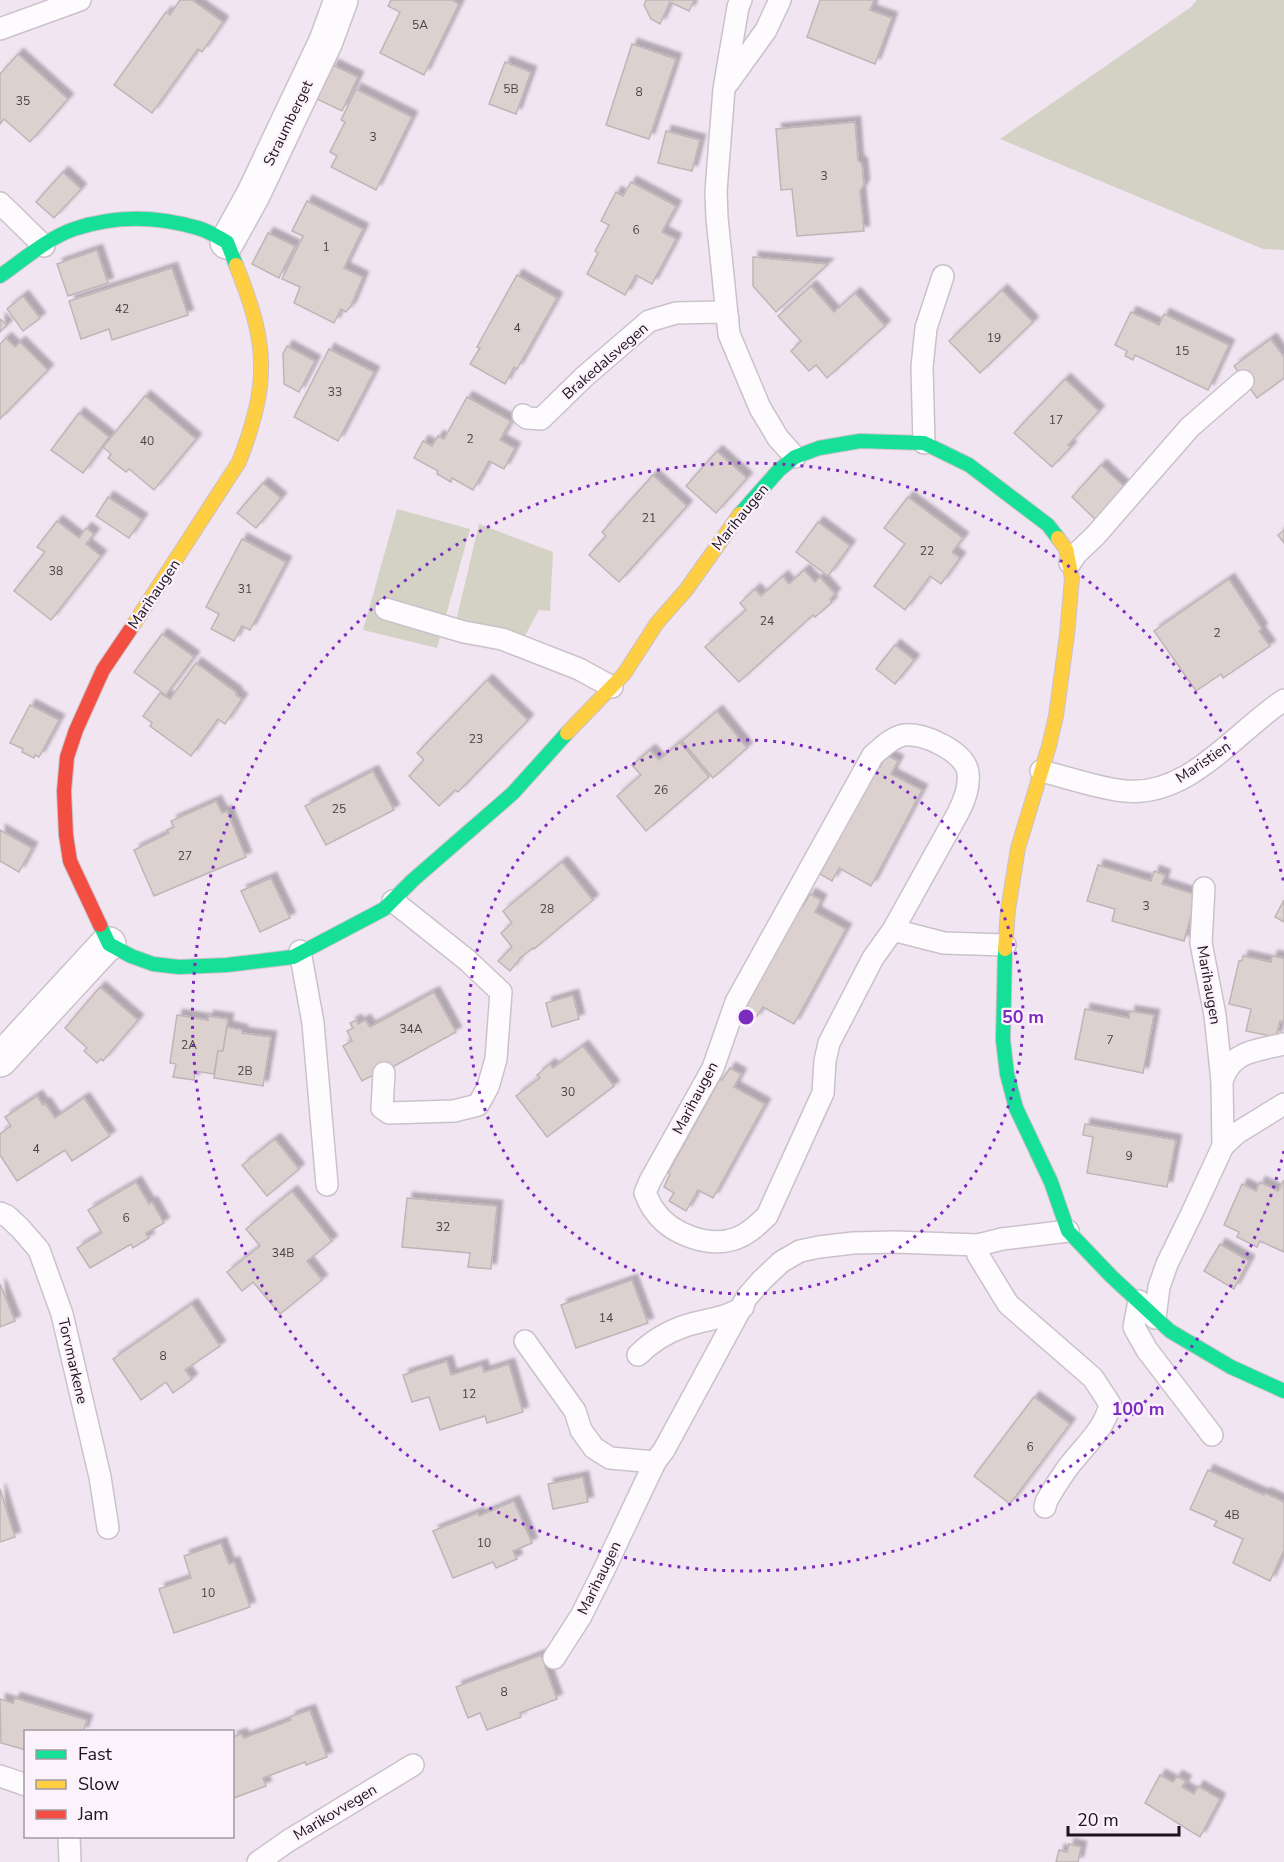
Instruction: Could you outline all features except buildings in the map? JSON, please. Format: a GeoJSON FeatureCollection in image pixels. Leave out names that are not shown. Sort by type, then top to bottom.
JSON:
{"type":"FeatureCollection","features":[{"type":"Feature","properties":{"kind":"street","name":"Straumberget"},"geometry":{"type":"LineString","coordinates":[[227,242],[253,195],[322,52],[341,0]]}},
{"type":"Feature","properties":{"kind":"street"},"geometry":{"type":"LineString","coordinates":[[0,276],[54,238],[119,219],[140,217],[199,228],[227,242]]}},
{"type":"Feature","properties":{"kind":"street","name":"Marihaugen"},"geometry":{"type":"LineString","coordinates":[[227,242],[251,302],[260,338],[261,390],[248,439],[239,462],[172,568],[103,670],[76,730],[67,757],[63,791],[70,861],[110,944],[131,956],[153,964],[179,967],[227,965],[293,957],[300,951],[384,909],[413,880],[513,793],[624,674],[657,623],[686,590],[710,553],[779,470],[795,457],[819,448],[860,441],[924,443],[969,465],[1048,525],[1066,549],[1070,563],[1072,578],[1070,601],[1056,716],[1018,848],[1005,945],[1003,1040],[1007,1074],[1016,1108],[1051,1182],[1068,1231],[1111,1276],[1170,1331],[1231,1367],[1284,1391]]}},
{"type":"Feature","properties":{"kind":"street"},"geometry":{"type":"LineString","coordinates":[[0,1060],[11,1037],[106,945],[110,944]]}},
{"type":"Feature","properties":{"kind":"lane"},"geometry":{"type":"LineString","coordinates":[[0,29],[80,0]]}},
{"type":"Feature","properties":{"kind":"lane"},"geometry":{"type":"LineString","coordinates":[[741,0],[724,89],[716,209],[729,334],[760,408],[778,438],[795,457]]}},
{"type":"Feature","properties":{"kind":"lane"},"geometry":{"type":"LineString","coordinates":[[724,89],[766,30],[780,0]]}},
{"type":"Feature","properties":{"kind":"lane"},"geometry":{"type":"LineString","coordinates":[[0,203],[44,246]]}},
{"type":"Feature","properties":{"kind":"lane"},"geometry":{"type":"LineString","coordinates":[[924,443],[922,367],[926,328],[943,276]]}},
{"type":"Feature","properties":{"kind":"lane","name":"Brakedalsvegen"},"geometry":{"type":"LineString","coordinates":[[523,415],[527,418],[541,419],[584,377],[649,321],[675,313],[719,312],[726,315],[728,319]]}},
{"type":"Feature","properties":{"kind":"lane"},"geometry":{"type":"LineString","coordinates":[[1070,563],[1190,427],[1243,381]]}},
{"type":"Feature","properties":{"kind":"lane"},"geometry":{"type":"LineString","coordinates":[[386,609],[464,632],[502,639],[579,669],[612,687]]}},
{"type":"Feature","properties":{"kind":"lane","name":"Maristien"},"geometry":{"type":"LineString","coordinates":[[1041,771],[1124,791],[1156,790],[1179,780],[1220,752],[1284,700]]}},
{"type":"Feature","properties":{"kind":"lane","name":"Marihaugen"},"geometry":{"type":"LineString","coordinates":[[904,735],[921,736],[958,755],[966,764],[969,773],[967,794],[893,930],[873,958],[829,1042],[823,1093],[767,1216],[755,1228],[735,1240],[717,1242],[688,1236],[672,1228],[654,1211],[645,1193],[713,1068],[735,1002],[873,755],[894,739],[904,735]]}},
{"type":"Feature","properties":{"kind":"lane","name":"Marihaugen"},"geometry":{"type":"LineString","coordinates":[[1155,1318],[1159,1287],[1167,1264],[1222,1146],[1222,1081],[1215,1015],[1201,943],[1204,888]]}},
{"type":"Feature","properties":{"kind":"lane"},"geometry":{"type":"LineString","coordinates":[[384,1073],[382,1108],[389,1113],[454,1111],[470,1109],[478,1105],[488,1087],[496,1059],[501,992],[467,960],[393,901]]}},
{"type":"Feature","properties":{"kind":"lane"},"geometry":{"type":"LineString","coordinates":[[893,930],[944,943],[1005,945]]}},
{"type":"Feature","properties":{"kind":"lane"},"geometry":{"type":"LineString","coordinates":[[300,951],[313,1023],[327,1185]]}},
{"type":"Feature","properties":{"kind":"lane"},"geometry":{"type":"LineString","coordinates":[[1222,1081],[1234,1059],[1244,1053],[1284,1044]]}},
{"type":"Feature","properties":{"kind":"lane","name":"Marihaugen"},"geometry":{"type":"LineString","coordinates":[[1222,1146],[1237,1133],[1284,1104]]}},
{"type":"Feature","properties":{"kind":"lane","name":"Torvmarkene"},"geometry":{"type":"LineString","coordinates":[[0,1213],[20,1228],[39,1250],[62,1314],[100,1476],[108,1528]]}},
{"type":"Feature","properties":{"kind":"lane","name":"Marihaugen"},"geometry":{"type":"LineString","coordinates":[[554,1659],[603,1572],[655,1462],[664,1450],[747,1297],[781,1262],[800,1251],[853,1243],[978,1245],[1002,1239],[1068,1231]]}},
{"type":"Feature","properties":{"kind":"lane"},"geometry":{"type":"LineString","coordinates":[[978,1245],[976,1247],[978,1256],[1008,1304],[1093,1378],[1110,1404],[1102,1426],[1065,1471],[1045,1507]]}},
{"type":"Feature","properties":{"kind":"lane"},"geometry":{"type":"LineString","coordinates":[[1139,1301],[1134,1327],[1147,1350],[1212,1435]]}},
{"type":"Feature","properties":{"kind":"lane"},"geometry":{"type":"LineString","coordinates":[[638,1355],[654,1339],[685,1326],[735,1313],[743,1308]]}},
{"type":"Feature","properties":{"kind":"lane"},"geometry":{"type":"LineString","coordinates":[[525,1341],[575,1412],[581,1430],[594,1448],[610,1458],[655,1462]]}},
{"type":"Feature","properties":{"kind":"lane","name":"Marikovvegen"},"geometry":{"type":"LineString","coordinates":[[258,1862],[288,1841],[413,1765]]}},
{"type":"Feature","properties":{"kind":"lane"},"geometry":{"type":"LineString","coordinates":[[0,1776],[24,1784]]}},
{"type":"Feature","properties":{"kind":"lane"},"geometry":{"type":"LineString","coordinates":[[69,1838],[70,1862]]}},
{"type":"Feature","properties":{"kind":"shaded area"},"geometry":{"type":"Polygon","coordinates":[[[1197,0],[1284,0],[1284,250],[1263,249],[1000,139],[1191,7],[1197,0]]]}},
{"type":"Feature","properties":{"kind":"shaded area"},"geometry":{"type":"Polygon","coordinates":[[[397,509],[470,529],[437,648],[363,630],[397,509]]]}},
{"type":"Feature","properties":{"kind":"shaded area"},"geometry":{"type":"Polygon","coordinates":[[[479,524],[553,552],[550,611],[539,610],[515,654],[452,638],[479,524]]]}},
{"type":"Feature","properties":{"kind":"traffic: fast"},"geometry":{"type":"LineString","coordinates":[[0,276],[64,233],[89,224],[120,219],[152,219],[202,229],[227,242],[236,265]]}},
{"type":"Feature","properties":{"kind":"traffic: fast"},"geometry":{"type":"LineString","coordinates":[[740,514],[779,470],[795,457],[819,448],[860,441],[924,443],[969,465],[1048,525],[1058,538]]}},
{"type":"Feature","properties":{"kind":"traffic: fast"},"geometry":{"type":"LineString","coordinates":[[100,925],[109,944],[131,956],[153,964],[179,967],[227,965],[293,957],[384,909],[413,880],[513,793],[567,733]]}},
{"type":"Feature","properties":{"kind":"traffic: fast"},"geometry":{"type":"LineString","coordinates":[[1005,949],[1003,1040],[1007,1074],[1016,1108],[1051,1182],[1068,1231],[1111,1276],[1170,1331],[1231,1367],[1284,1391]]}},
{"type":"Feature","properties":{"kind":"traffic: slow"},"geometry":{"type":"LineString","coordinates":[[130,630],[239,462],[249,434],[256,409],[261,363],[254,318],[236,265]]}},
{"type":"Feature","properties":{"kind":"traffic: slow"},"geometry":{"type":"LineString","coordinates":[[567,733],[624,674],[657,623],[686,590],[740,514]]}},
{"type":"Feature","properties":{"kind":"traffic: slow"},"geometry":{"type":"LineString","coordinates":[[1005,949],[1008,910],[1018,848],[1056,716],[1067,635],[1072,578],[1066,549],[1058,538]]}},
{"type":"Feature","properties":{"kind":"traffic: jam"},"geometry":{"type":"LineString","coordinates":[[100,925],[70,861],[64,791],[67,757],[76,730],[103,670],[130,630]]}}]}
